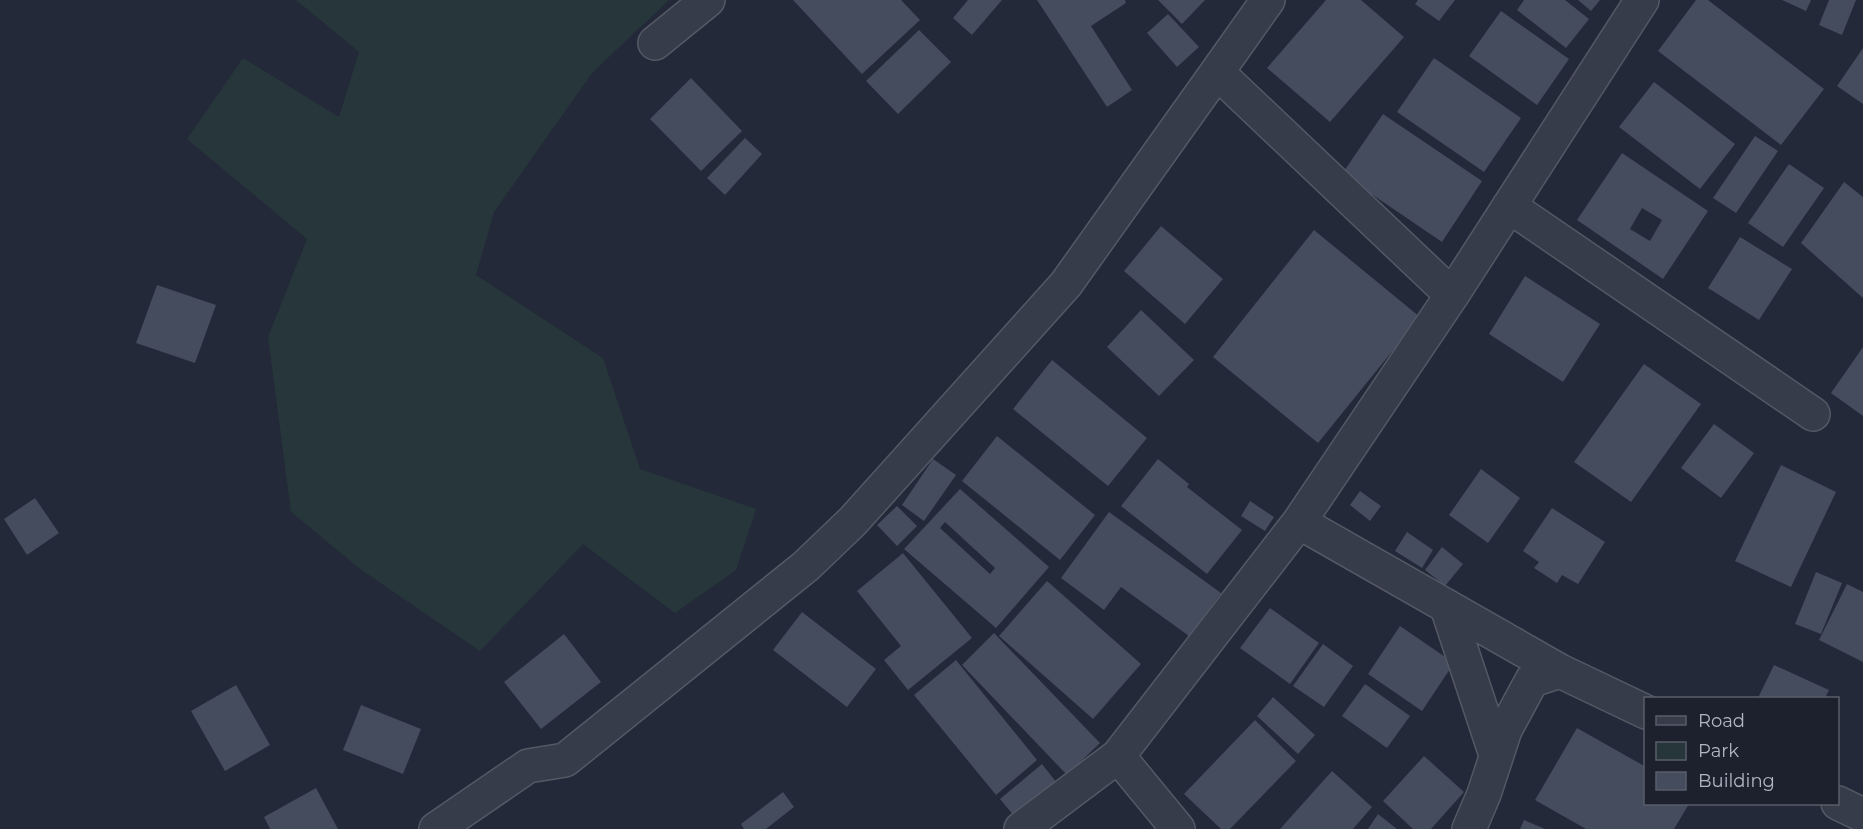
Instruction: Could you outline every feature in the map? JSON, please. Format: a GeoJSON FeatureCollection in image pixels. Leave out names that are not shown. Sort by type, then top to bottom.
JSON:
{"type":"FeatureCollection","features":[{"type":"Feature","properties":{"kind":"street"},"geometry":{"type":"LineString","coordinates":[[655,44],[708,0]]}},
{"type":"Feature","properties":{"kind":"street"},"geometry":{"type":"LineString","coordinates":[[436,829],[528,766],[565,760],[806,566],[853,521],[1066,284],[1268,0]]}},
{"type":"Feature","properties":{"kind":"street"},"geometry":{"type":"LineString","coordinates":[[1021,829],[1118,756],[1299,522],[1452,295],[1642,0]]}},
{"type":"Feature","properties":{"kind":"street"},"geometry":{"type":"LineString","coordinates":[[1217,72],[1452,295]]}},
{"type":"Feature","properties":{"kind":"street"},"geometry":{"type":"LineString","coordinates":[[1509,206],[1814,414]]}},
{"type":"Feature","properties":{"kind":"street"},"geometry":{"type":"LineString","coordinates":[[1299,522],[1560,671],[1644,711]]}},
{"type":"Feature","properties":{"kind":"street"},"geometry":{"type":"LineString","coordinates":[[1447,608],[1496,755]]}},
{"type":"Feature","properties":{"kind":"street"},"geometry":{"type":"LineString","coordinates":[[1469,829],[1504,730],[1533,680],[1560,671]]}},
{"type":"Feature","properties":{"kind":"street"},"geometry":{"type":"LineString","coordinates":[[1118,756],[1178,829]]}},
{"type":"Feature","properties":{"kind":"street"},"geometry":{"type":"LineString","coordinates":[[1839,803],[1863,815]]}},
{"type":"Feature","properties":{"kind":"green space"},"geometry":{"type":"Polygon","coordinates":[[[296,0],[669,0],[592,73],[494,212],[476,275],[603,358],[640,469],[756,509],[736,570],[675,613],[583,544],[480,651],[360,569],[291,512],[268,337],[307,239],[187,139],[243,58],[339,117],[359,52],[296,0]]]}},
{"type":"Feature","properties":{"kind":"building"},"geometry":{"type":"Polygon","coordinates":[[[793,0],[901,0],[920,20],[862,74],[793,0]]]}},
{"type":"Feature","properties":{"kind":"building"},"geometry":{"type":"Polygon","coordinates":[[[968,0],[1002,0],[972,35],[953,18],[968,0]]]}},
{"type":"Feature","properties":{"kind":"building"},"geometry":{"type":"Polygon","coordinates":[[[1037,0],[1125,0],[1126,3],[1091,26],[1132,90],[1107,107],[1037,0]]]}},
{"type":"Feature","properties":{"kind":"building"},"geometry":{"type":"Polygon","coordinates":[[[1158,0],[1205,0],[1182,24],[1158,0]]]}},
{"type":"Feature","properties":{"kind":"building"},"geometry":{"type":"Polygon","coordinates":[[[1326,0],[1361,0],[1404,37],[1330,122],[1267,68],[1326,0]]]}},
{"type":"Feature","properties":{"kind":"building"},"geometry":{"type":"Polygon","coordinates":[[[1418,0],[1455,0],[1439,21],[1415,4],[1418,0]]]}},
{"type":"Feature","properties":{"kind":"building"},"geometry":{"type":"Polygon","coordinates":[[[1524,0],[1565,0],[1589,19],[1566,48],[1517,10],[1524,0]]]}},
{"type":"Feature","properties":{"kind":"building"},"geometry":{"type":"Polygon","coordinates":[[[1578,0],[1600,0],[1591,11],[1578,0]]]}},
{"type":"Feature","properties":{"kind":"building"},"geometry":{"type":"Polygon","coordinates":[[[1696,0],[1708,0],[1824,89],[1781,145],[1658,51],[1696,0]]]}},
{"type":"Feature","properties":{"kind":"building"},"geometry":{"type":"Polygon","coordinates":[[[1782,0],[1811,0],[1806,11],[1782,0]]]}},
{"type":"Feature","properties":{"kind":"building"},"geometry":{"type":"Polygon","coordinates":[[[1829,0],[1856,0],[1842,35],[1819,25],[1829,0]]]}},
{"type":"Feature","properties":{"kind":"building"},"geometry":{"type":"Polygon","coordinates":[[[1501,11],[1569,59],[1537,105],[1469,56],[1501,11]]]}},
{"type":"Feature","properties":{"kind":"building"},"geometry":{"type":"Polygon","coordinates":[[[1168,14],[1199,47],[1177,67],[1147,33],[1168,14]]]}},
{"type":"Feature","properties":{"kind":"building"},"geometry":{"type":"Polygon","coordinates":[[[919,30],[951,62],[898,114],[866,81],[919,30]]]}},
{"type":"Feature","properties":{"kind":"building"},"geometry":{"type":"Polygon","coordinates":[[[1863,48],[1863,104],[1837,86],[1863,48]]]}},
{"type":"Feature","properties":{"kind":"building"},"geometry":{"type":"Polygon","coordinates":[[[1434,58],[1521,118],[1484,172],[1397,112],[1434,58]]]}},
{"type":"Feature","properties":{"kind":"building"},"geometry":{"type":"Polygon","coordinates":[[[691,78],[742,131],[701,171],[650,119],[691,78]]]}},
{"type":"Feature","properties":{"kind":"building"},"geometry":{"type":"Polygon","coordinates":[[[1654,82],[1735,144],[1700,189],[1619,127],[1654,82]]]}},
{"type":"Feature","properties":{"kind":"building"},"geometry":{"type":"Polygon","coordinates":[[[1383,114],[1482,181],[1442,242],[1342,174],[1383,114]]]}},
{"type":"Feature","properties":{"kind":"building"},"geometry":{"type":"Polygon","coordinates":[[[1755,136],[1778,151],[1736,213],[1713,198],[1755,136]]]}},
{"type":"Feature","properties":{"kind":"building"},"geometry":{"type":"Polygon","coordinates":[[[745,138],[762,154],[725,195],[707,178],[745,138]]]}},
{"type":"Feature","properties":{"kind":"building"},"geometry":{"type":"Polygon","coordinates":[[[1622,153],[1708,211],[1663,279],[1577,220],[1622,153]],[[1642,208],[1630,229],[1650,241],[1662,220],[1642,208]]]}},
{"type":"Feature","properties":{"kind":"building"},"geometry":{"type":"Polygon","coordinates":[[[1789,164],[1824,188],[1783,247],[1748,223],[1789,164]]]}},
{"type":"Feature","properties":{"kind":"building"},"geometry":{"type":"Polygon","coordinates":[[[1844,182],[1863,197],[1863,298],[1801,243],[1844,182]]]}},
{"type":"Feature","properties":{"kind":"building"},"geometry":{"type":"Polygon","coordinates":[[[1161,226],[1223,279],[1185,324],[1124,271],[1161,226]]]}},
{"type":"Feature","properties":{"kind":"building"},"geometry":{"type":"Polygon","coordinates":[[[1314,230],[1420,317],[1318,443],[1213,357],[1314,230]]]}},
{"type":"Feature","properties":{"kind":"building"},"geometry":{"type":"Polygon","coordinates":[[[1740,237],[1792,269],[1759,320],[1708,288],[1740,237]]]}},
{"type":"Feature","properties":{"kind":"building"},"geometry":{"type":"Polygon","coordinates":[[[1525,276],[1600,324],[1563,382],[1489,334],[1525,276]]]}},
{"type":"Feature","properties":{"kind":"building"},"geometry":{"type":"Polygon","coordinates":[[[157,285],[216,305],[195,363],[136,343],[157,285]]]}},
{"type":"Feature","properties":{"kind":"building"},"geometry":{"type":"Polygon","coordinates":[[[1141,310],[1194,360],[1159,396],[1107,347],[1141,310]]]}},
{"type":"Feature","properties":{"kind":"building"},"geometry":{"type":"Polygon","coordinates":[[[1863,347],[1863,416],[1831,393],[1863,347]]]}},
{"type":"Feature","properties":{"kind":"building"},"geometry":{"type":"Polygon","coordinates":[[[1052,360],[1147,438],[1108,486],[1013,409],[1052,360]]]}},
{"type":"Feature","properties":{"kind":"building"},"geometry":{"type":"Polygon","coordinates":[[[1644,364],[1701,404],[1631,502],[1574,462],[1644,364]]]}},
{"type":"Feature","properties":{"kind":"building"},"geometry":{"type":"Polygon","coordinates":[[[1714,424],[1754,453],[1721,498],[1681,468],[1714,424]]]}},
{"type":"Feature","properties":{"kind":"building"},"geometry":{"type":"Polygon","coordinates":[[[997,436],[1095,515],[1060,560],[962,481],[997,436]]]}},
{"type":"Feature","properties":{"kind":"building"},"geometry":{"type":"Polygon","coordinates":[[[933,459],[956,475],[924,521],[902,505],[933,459]]]}},
{"type":"Feature","properties":{"kind":"building"},"geometry":{"type":"Polygon","coordinates":[[[1158,459],[1189,484],[1187,487],[1242,530],[1207,574],[1121,506],[1158,459]]]}},
{"type":"Feature","properties":{"kind":"building"},"geometry":{"type":"Polygon","coordinates":[[[1781,465],[1836,492],[1791,587],[1735,561],[1781,465]]]}},
{"type":"Feature","properties":{"kind":"building"},"geometry":{"type":"Polygon","coordinates":[[[1481,469],[1520,498],[1488,543],[1449,515],[1481,469]]]}},
{"type":"Feature","properties":{"kind":"building"},"geometry":{"type":"Polygon","coordinates":[[[960,489],[1049,567],[996,628],[904,549],[960,489]],[[945,522],[940,528],[990,574],[995,568],[945,522]]]}},
{"type":"Feature","properties":{"kind":"building"},"geometry":{"type":"Polygon","coordinates":[[[1360,491],[1381,506],[1370,521],[1350,505],[1360,491]]]}},
{"type":"Feature","properties":{"kind":"building"},"geometry":{"type":"Polygon","coordinates":[[[35,498],[59,533],[27,555],[4,519],[35,498]]]}},
{"type":"Feature","properties":{"kind":"building"},"geometry":{"type":"Polygon","coordinates":[[[1250,501],[1274,517],[1265,531],[1241,516],[1250,501]]]}},
{"type":"Feature","properties":{"kind":"building"},"geometry":{"type":"Polygon","coordinates":[[[897,506],[917,526],[897,546],[877,525],[897,506]]]}},
{"type":"Feature","properties":{"kind":"building"},"geometry":{"type":"Polygon","coordinates":[[[1552,508],[1605,542],[1578,584],[1562,575],[1557,583],[1534,568],[1539,562],[1523,551],[1552,508]]]}},
{"type":"Feature","properties":{"kind":"building"},"geometry":{"type":"Polygon","coordinates":[[[1109,512],[1221,593],[1189,636],[1121,587],[1104,610],[1061,578],[1109,512]]]}},
{"type":"Feature","properties":{"kind":"building"},"geometry":{"type":"Polygon","coordinates":[[[1407,532],[1433,550],[1422,568],[1395,551],[1407,532]]]}},
{"type":"Feature","properties":{"kind":"building"},"geometry":{"type":"Polygon","coordinates":[[[1442,547],[1463,564],[1445,586],[1425,570],[1442,547]]]}},
{"type":"Feature","properties":{"kind":"building"},"geometry":{"type":"Polygon","coordinates":[[[903,553],[972,638],[908,690],[884,660],[901,646],[857,591],[903,553]]]}},
{"type":"Feature","properties":{"kind":"building"},"geometry":{"type":"Polygon","coordinates":[[[1816,572],[1842,583],[1821,634],[1795,624],[1816,572]]]}},
{"type":"Feature","properties":{"kind":"building"},"geometry":{"type":"Polygon","coordinates":[[[1047,581],[1141,664],[1093,719],[999,636],[1047,581]]]}},
{"type":"Feature","properties":{"kind":"building"},"geometry":{"type":"Polygon","coordinates":[[[1847,584],[1863,592],[1863,662],[1819,640],[1847,584]]]}},
{"type":"Feature","properties":{"kind":"building"},"geometry":{"type":"Polygon","coordinates":[[[1270,608],[1319,643],[1290,684],[1240,648],[1270,608]]]}},
{"type":"Feature","properties":{"kind":"building"},"geometry":{"type":"Polygon","coordinates":[[[802,612],[876,669],[847,707],[773,650],[802,612]]]}},
{"type":"Feature","properties":{"kind":"building"},"geometry":{"type":"Polygon","coordinates":[[[1400,626],[1454,663],[1422,711],[1368,674],[1400,626]]]}},
{"type":"Feature","properties":{"kind":"building"},"geometry":{"type":"Polygon","coordinates":[[[994,633],[1100,743],[1067,775],[962,665],[994,633]]]}},
{"type":"Feature","properties":{"kind":"building"},"geometry":{"type":"Polygon","coordinates":[[[564,634],[601,682],[541,729],[504,682],[564,634]]]}},
{"type":"Feature","properties":{"kind":"building"},"geometry":{"type":"Polygon","coordinates":[[[1323,644],[1353,666],[1324,707],[1293,686],[1323,644]]]}},
{"type":"Feature","properties":{"kind":"building"},"geometry":{"type":"Polygon","coordinates":[[[956,660],[1037,760],[996,795],[914,695],[956,660]]]}},
{"type":"Feature","properties":{"kind":"building"},"geometry":{"type":"Polygon","coordinates":[[[1774,665],[1829,690],[1826,697],[1758,697],[1774,665]]]}},
{"type":"Feature","properties":{"kind":"building"},"geometry":{"type":"Polygon","coordinates":[[[1365,684],[1410,716],[1387,748],[1342,716],[1365,684]]]}},
{"type":"Feature","properties":{"kind":"building"},"geometry":{"type":"Polygon","coordinates":[[[236,685],[270,745],[225,771],[191,711],[236,685]]]}},
{"type":"Feature","properties":{"kind":"building"},"geometry":{"type":"Polygon","coordinates":[[[1273,697],[1315,735],[1298,754],[1257,716],[1273,697]]]}},
{"type":"Feature","properties":{"kind":"building"},"geometry":{"type":"Polygon","coordinates":[[[361,705],[421,729],[403,774],[343,750],[361,705]]]}},
{"type":"Feature","properties":{"kind":"building"},"geometry":{"type":"Polygon","coordinates":[[[1255,720],[1296,761],[1230,829],[1221,829],[1184,794],[1255,720]]]}},
{"type":"Feature","properties":{"kind":"building"},"geometry":{"type":"Polygon","coordinates":[[[1577,728],[1644,766],[1644,805],[1688,805],[1674,829],[1586,829],[1535,800],[1577,728]]]}},
{"type":"Feature","properties":{"kind":"building"},"geometry":{"type":"Polygon","coordinates":[[[1424,756],[1464,792],[1431,829],[1413,829],[1383,801],[1424,756]]]}},
{"type":"Feature","properties":{"kind":"building"},"geometry":{"type":"Polygon","coordinates":[[[1042,764],[1060,787],[1019,822],[1000,799],[1042,764]]]}},
{"type":"Feature","properties":{"kind":"building"},"geometry":{"type":"Polygon","coordinates":[[[1332,771],[1372,807],[1353,829],[1280,829],[1332,771]]]}},
{"type":"Feature","properties":{"kind":"building"},"geometry":{"type":"Polygon","coordinates":[[[316,788],[338,829],[270,829],[264,817],[316,788]]]}},
{"type":"Feature","properties":{"kind":"building"},"geometry":{"type":"Polygon","coordinates":[[[783,792],[794,807],[766,829],[744,829],[741,824],[783,792]]]}},
{"type":"Feature","properties":{"kind":"building"},"geometry":{"type":"Polygon","coordinates":[[[1378,814],[1397,829],[1368,829],[1378,814]]]}},
{"type":"Feature","properties":{"kind":"building"},"geometry":{"type":"Polygon","coordinates":[[[1524,820],[1545,829],[1520,829],[1524,820]]]}}]}
